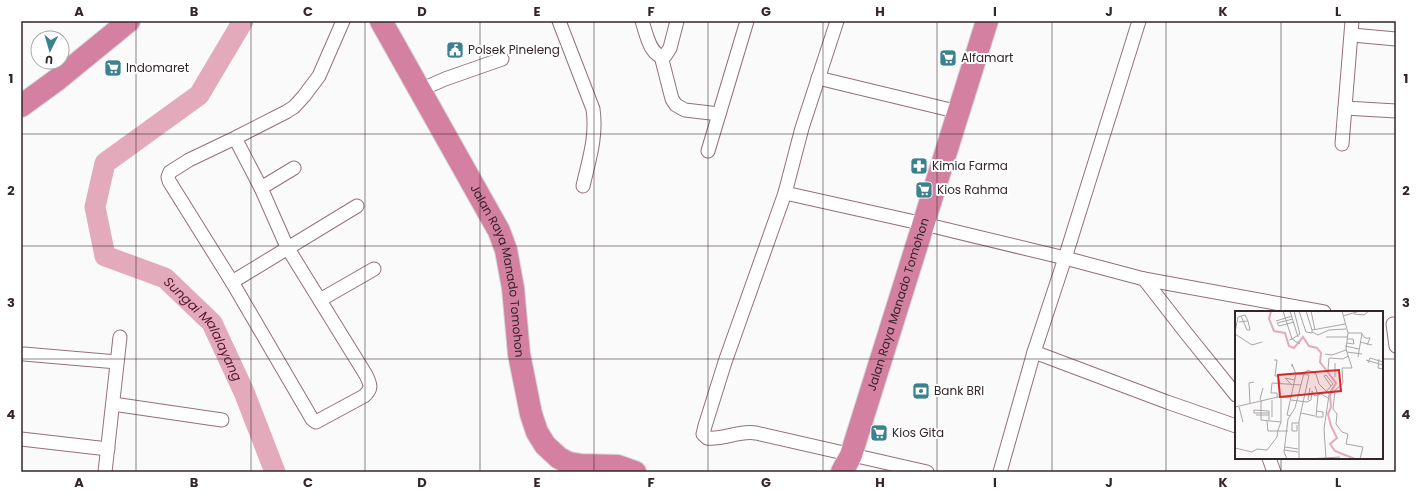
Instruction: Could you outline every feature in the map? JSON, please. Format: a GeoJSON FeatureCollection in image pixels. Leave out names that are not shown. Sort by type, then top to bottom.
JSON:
{"type":"FeatureCollection","features":[{"type":"Feature","properties":{"kind":"highway"},"geometry":{"type":"LineString","coordinates":[[21,106],[63,75],[129,21]]}},
{"type":"Feature","properties":{"kind":"highway","name":"Jalan Raya Manado Tomohon"},"geometry":{"type":"LineString","coordinates":[[381,21],[496,224],[504,244],[513,288],[519,354],[531,414],[537,432],[545,445],[559,458],[569,463],[580,465],[618,466],[635,472]]}},
{"type":"Feature","properties":{"kind":"highway","name":"Jalan Raya Manado Tomohon"},"geometry":{"type":"LineString","coordinates":[[846,464],[924,224],[987,21]]}},
{"type":"Feature","properties":{"kind":"street"},"geometry":{"type":"LineString","coordinates":[[235,138],[287,247],[366,376],[371,387],[364,396],[316,422],[312,419],[232,282],[169,181],[168,177],[170,172],[190,160],[294,107],[318,76],[343,21]]}},
{"type":"Feature","properties":{"kind":"street"},"geometry":{"type":"LineString","coordinates":[[559,21],[593,109],[595,123],[593,144],[583,186]]}},
{"type":"Feature","properties":{"kind":"street"},"geometry":{"type":"LineString","coordinates":[[642,21],[652,50],[661,56],[665,56],[670,48],[677,21]]}},
{"type":"Feature","properties":{"kind":"street"},"geometry":{"type":"LineString","coordinates":[[708,151],[747,21]]}},
{"type":"Feature","properties":{"kind":"street"},"geometry":{"type":"LineString","coordinates":[[837,21],[802,128],[785,192],[704,426],[703,434],[707,438],[715,439],[750,432],[783,438],[846,464],[927,472]]}},
{"type":"Feature","properties":{"kind":"street"},"geometry":{"type":"LineString","coordinates":[[1000,472],[1034,352],[1139,21]]}},
{"type":"Feature","properties":{"kind":"street"},"geometry":{"type":"LineString","coordinates":[[1342,144],[1352,21]]}},
{"type":"Feature","properties":{"kind":"street"},"geometry":{"type":"LineString","coordinates":[[1352,35],[1396,39]]}},
{"type":"Feature","properties":{"kind":"street"},"geometry":{"type":"LineString","coordinates":[[661,56],[672,99],[676,105],[685,110],[719,114]]}},
{"type":"Feature","properties":{"kind":"street"},"geometry":{"type":"LineString","coordinates":[[420,90],[445,79],[502,59]]}},
{"type":"Feature","properties":{"kind":"street"},"geometry":{"type":"LineString","coordinates":[[818,78],[959,112]]}},
{"type":"Feature","properties":{"kind":"street"},"geometry":{"type":"LineString","coordinates":[[1345,108],[1396,111]]}},
{"type":"Feature","properties":{"kind":"street"},"geometry":{"type":"LineString","coordinates":[[260,188],[294,168]]}},
{"type":"Feature","properties":{"kind":"street"},"geometry":{"type":"LineString","coordinates":[[785,192],[1065,258],[1144,279],[1319,311]]}},
{"type":"Feature","properties":{"kind":"street"},"geometry":{"type":"LineString","coordinates":[[232,282],[356,206]]}},
{"type":"Feature","properties":{"kind":"street"},"geometry":{"type":"LineString","coordinates":[[320,300],[374,269]]}},
{"type":"Feature","properties":{"kind":"street"},"geometry":{"type":"LineString","coordinates":[[1144,279],[1235,394]]}},
{"type":"Feature","properties":{"kind":"street"},"geometry":{"type":"LineString","coordinates":[[1390,323],[1396,346]]}},
{"type":"Feature","properties":{"kind":"street"},"geometry":{"type":"LineString","coordinates":[[105,472],[120,337]]}},
{"type":"Feature","properties":{"kind":"street"},"geometry":{"type":"LineString","coordinates":[[1034,352],[1235,426]]}},
{"type":"Feature","properties":{"kind":"street"},"geometry":{"type":"LineString","coordinates":[[24,354],[118,362]]}},
{"type":"Feature","properties":{"kind":"street"},"geometry":{"type":"LineString","coordinates":[[113,404],[222,420]]}},
{"type":"Feature","properties":{"kind":"street"},"geometry":{"type":"LineString","coordinates":[[21,439],[108,449]]}},
{"type":"Feature","properties":{"kind":"street"},"geometry":{"type":"LineString","coordinates":[[1269,459],[1274,472]]}},
{"type":"Feature","properties":{"kind":"waterway","name":"Sungai Malalayang"},"geometry":{"type":"LineString","coordinates":[[243,21],[199,95],[105,163],[95,207],[105,256],[165,278],[212,323],[244,392],[275,472]]}},
{"type":"Feature","properties":{"kind":"place","name":"Polsek Pineleng"},"geometry":{"type":"Point","coordinates":[455,50]}},
{"type":"Feature","properties":{"kind":"place","name":"Alfamart"},"geometry":{"type":"Point","coordinates":[948,58]}},
{"type":"Feature","properties":{"kind":"place","name":"Indomaret"},"geometry":{"type":"Point","coordinates":[113,68]}},
{"type":"Feature","properties":{"kind":"place","name":"Kimia Farma"},"geometry":{"type":"Point","coordinates":[919,166]}},
{"type":"Feature","properties":{"kind":"place","name":"Kios Rahma"},"geometry":{"type":"Point","coordinates":[924,190]}},
{"type":"Feature","properties":{"kind":"place","name":"Bank BRI"},"geometry":{"type":"Point","coordinates":[921,391]}},
{"type":"Feature","properties":{"kind":"place","name":"Kios Gita"},"geometry":{"type":"Point","coordinates":[879,433]}}]}
